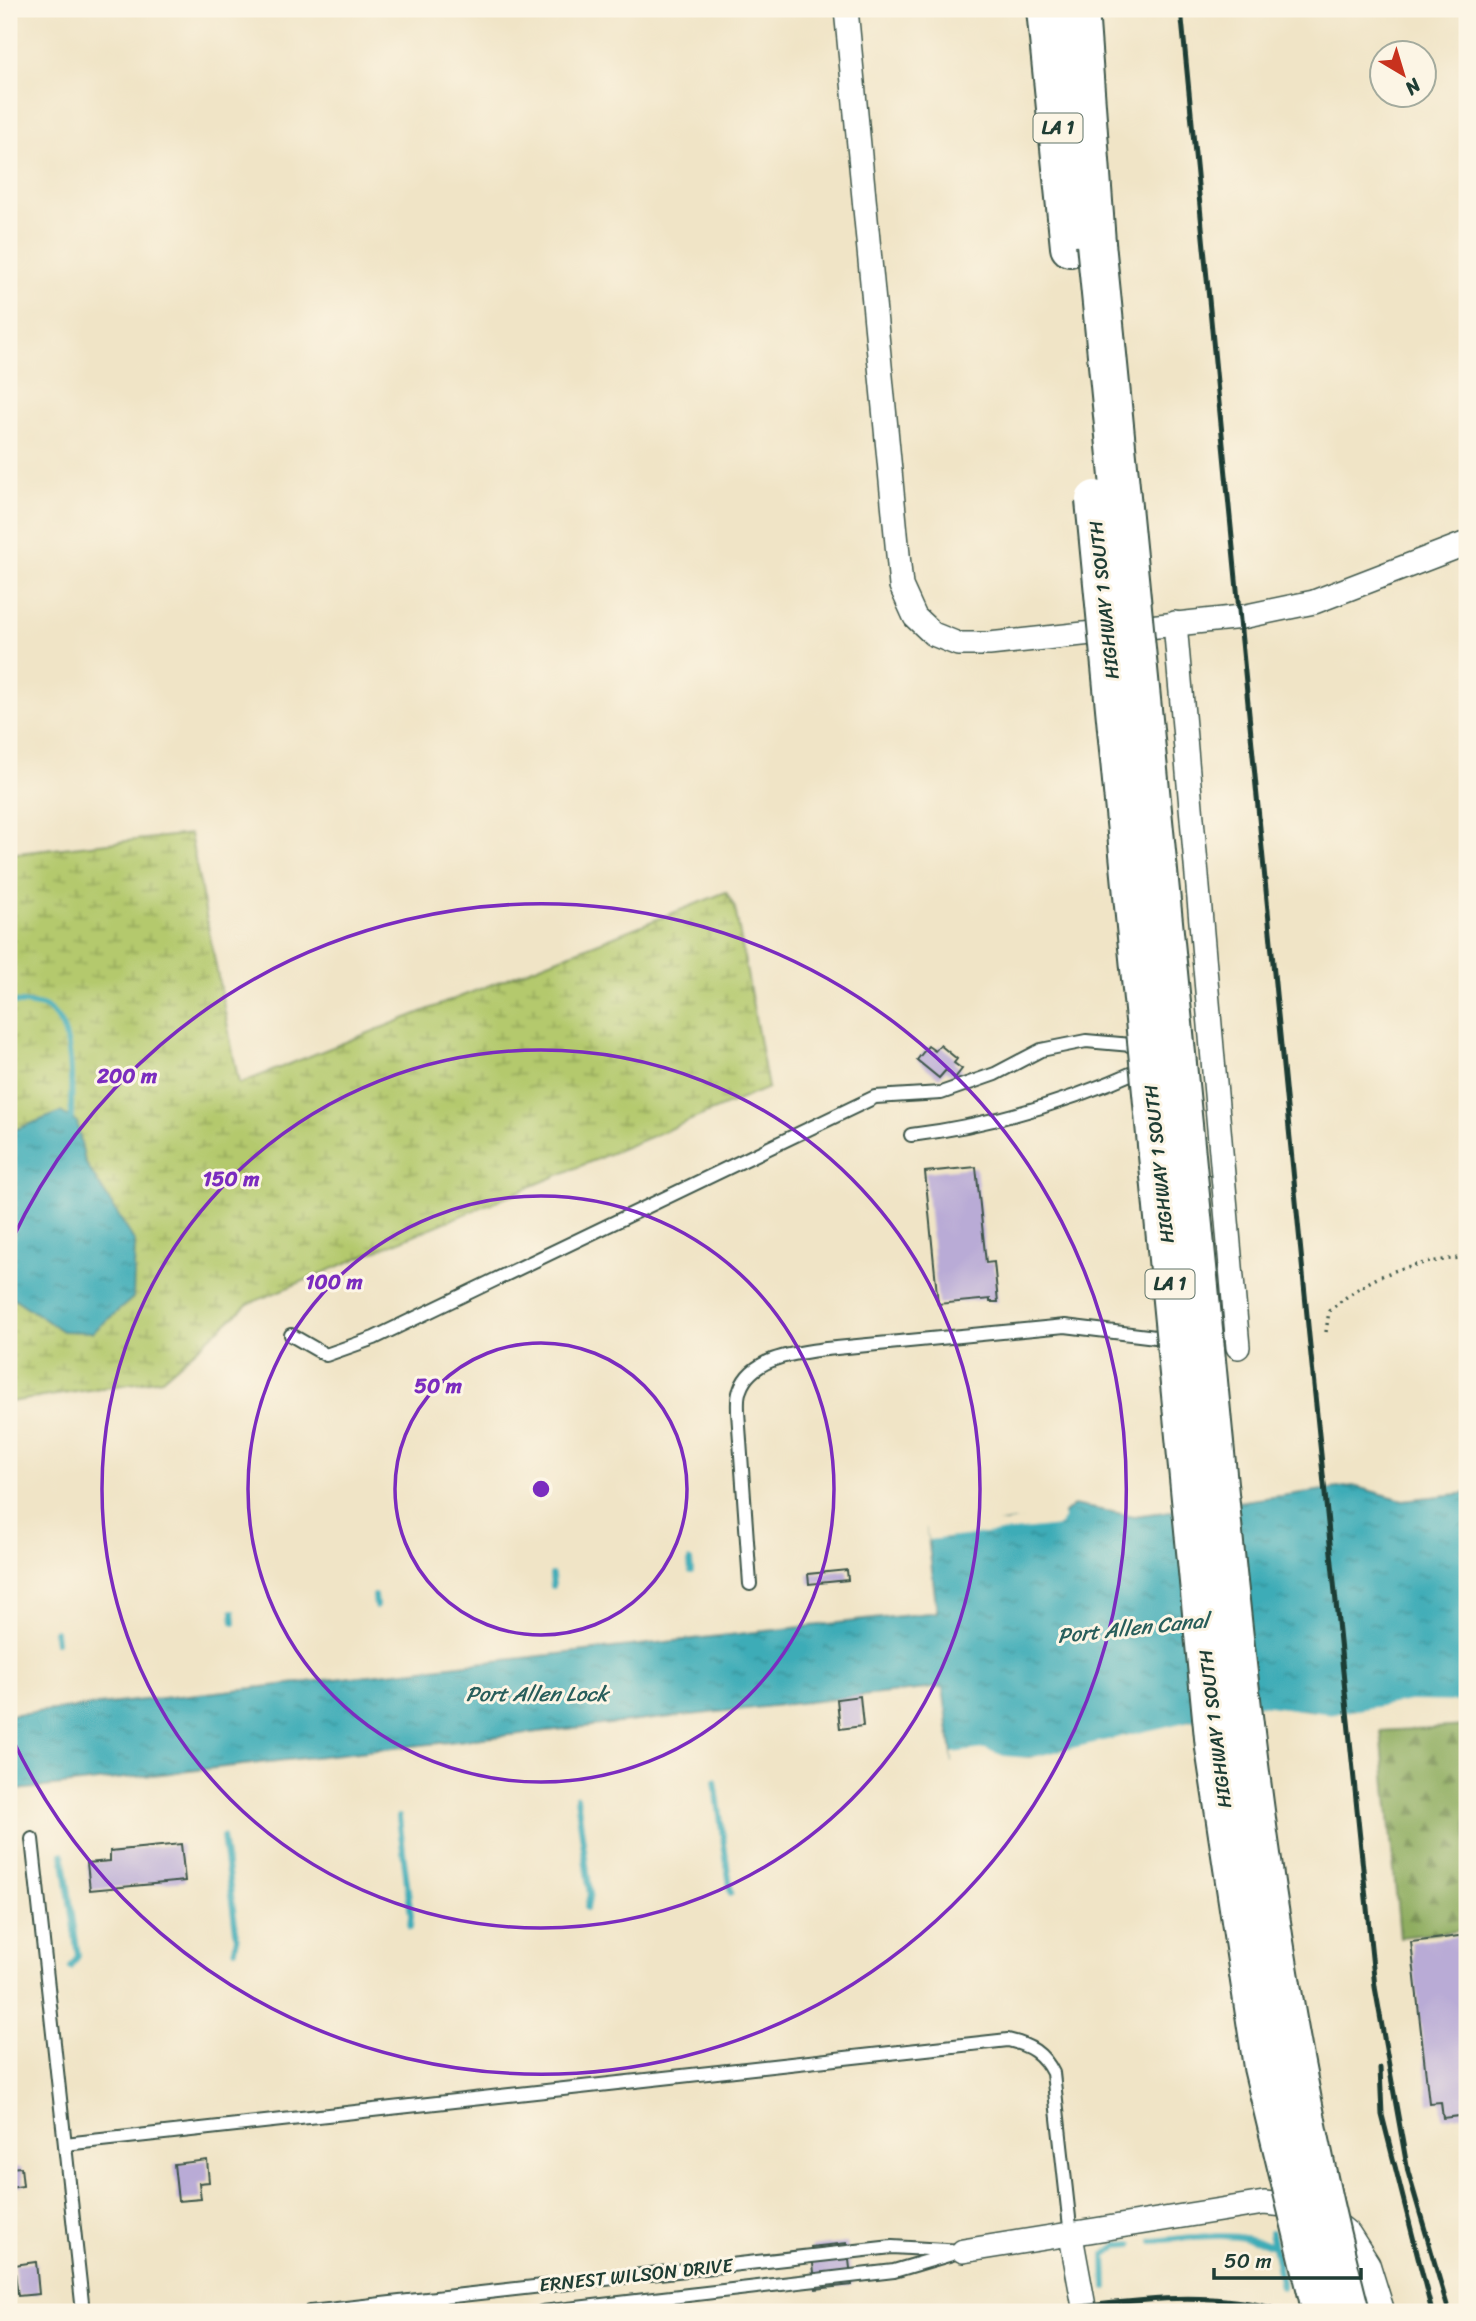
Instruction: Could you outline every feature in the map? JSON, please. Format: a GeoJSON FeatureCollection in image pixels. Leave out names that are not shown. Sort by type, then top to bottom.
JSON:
{"type":"FeatureCollection","features":[{"type":"Feature","properties":{"kind":"highway","name":"HIGHWAY 1 SOUTH"},"geometry":{"type":"LineString","coordinates":[[1046,9],[1083,245],[1215,1748],[1263,2067],[1322,2312]]}},
{"type":"Feature","properties":{"kind":"highway"},"geometry":{"type":"LineString","coordinates":[[1079,9],[1083,245],[1239,1700],[1279,1973],[1312,2152],[1350,2312]]}},
{"type":"Feature","properties":{"kind":"street"},"geometry":{"type":"LineString","coordinates":[[846,9],[899,559],[906,603],[915,617],[933,634],[958,644],[989,644],[1242,617],[1314,602],[1467,543]]}},
{"type":"Feature","properties":{"kind":"street"},"geometry":{"type":"LineString","coordinates":[[1175,623],[1194,1052],[1238,1348]]}},
{"type":"Feature","properties":{"kind":"street","name":"ERNEST WILSON DRIVE"},"geometry":{"type":"LineString","coordinates":[[962,2251],[1264,2203],[1317,2208],[1349,2234],[1368,2264],[1383,2312]]}},
{"type":"Feature","properties":{"kind":"street"},"geometry":{"type":"LineString","coordinates":[[1071,2235],[1084,2312]]}},
{"type":"Feature","properties":{"kind":"lane"},"geometry":{"type":"LineString","coordinates":[[290,1335],[326,1354],[374,1338],[875,1097],[941,1093],[995,1074],[1041,1049],[1086,1041],[1194,1052]]}},
{"type":"Feature","properties":{"kind":"lane"},"geometry":{"type":"LineString","coordinates":[[911,1135],[1004,1118],[1088,1093],[1194,1052]]}},
{"type":"Feature","properties":{"kind":"lane"},"geometry":{"type":"LineString","coordinates":[[750,1584],[738,1412],[740,1389],[758,1366],[791,1353],[1065,1326],[1238,1348]]}},
{"type":"Feature","properties":{"kind":"lane"},"geometry":{"type":"LineString","coordinates":[[32,1839],[83,2312]]}},
{"type":"Feature","properties":{"kind":"lane"},"geometry":{"type":"LineString","coordinates":[[65,2144],[1008,2039],[1027,2044],[1039,2053],[1053,2073],[1071,2235]]}},
{"type":"Feature","properties":{"kind":"lane","name":"ERNEST WILSON DRIVE"},"geometry":{"type":"LineString","coordinates":[[310,2312],[332,2307],[892,2247],[962,2251]]}},
{"type":"Feature","properties":{"kind":"lane","name":"ERNEST WILSON DRIVE"},"geometry":{"type":"LineString","coordinates":[[542,2312],[894,2271],[962,2251]]}},
{"type":"Feature","properties":{"kind":"path"},"geometry":{"type":"LineString","coordinates":[[1326,1332],[1329,1311],[1349,1294],[1379,1276],[1411,1264],[1467,1257]]}},
{"type":"Feature","properties":{"kind":"green space"},"geometry":{"type":"Polygon","coordinates":[[[190,834],[239,1084],[726,892],[735,908],[768,1088],[248,1304],[162,1379],[9,1402],[9,854],[190,834]]]}},
{"type":"Feature","properties":{"kind":"green space"},"geometry":{"type":"Polygon","coordinates":[[[1467,1726],[1467,1930],[1400,1937],[1381,1731],[1467,1726]]]}},
{"type":"Feature","properties":{"kind":"water"},"geometry":{"type":"Polygon","coordinates":[[[61,1112],[77,1122],[85,1162],[135,1242],[133,1298],[93,1332],[62,1331],[14,1298],[9,1282],[9,1132],[61,1112]]]}},
{"type":"Feature","properties":{"kind":"water"},"geometry":{"type":"Polygon","coordinates":[[[1353,1486],[1403,1500],[1467,1493],[1467,1718],[1252,1718],[1033,1758],[953,1762],[943,1687],[9,1791],[9,1715],[937,1612],[927,1529],[1058,1519],[1073,1505],[1134,1516],[1353,1486]]]}},
{"type":"Feature","properties":{"kind":"pier"},"geometry":{"type":"Polygon","coordinates":[[[1062,1509],[1064,1519],[1059,1526],[928,1540],[926,1526],[988,1521],[1006,1523],[1056,1515],[1062,1509]]]}},
{"type":"Feature","properties":{"kind":"pier"},"geometry":{"type":"Polygon","coordinates":[[[1410,1701],[1467,1702],[1467,1721],[1327,1729],[1252,1722],[1034,1762],[953,1765],[952,1753],[985,1749],[1004,1756],[1029,1758],[1260,1705],[1333,1714],[1410,1701]]]}},
{"type":"Feature","properties":{"kind":"building"},"geometry":{"type":"Polygon","coordinates":[[[940,1045],[957,1059],[954,1063],[962,1069],[955,1078],[946,1070],[939,1078],[917,1060],[928,1046],[935,1051],[940,1045]]]}},
{"type":"Feature","properties":{"kind":"building"},"geometry":{"type":"Polygon","coordinates":[[[976,1167],[986,1263],[994,1262],[998,1302],[990,1302],[990,1299],[938,1304],[925,1172],[976,1167]]]}},
{"type":"Feature","properties":{"kind":"building"},"geometry":{"type":"Polygon","coordinates":[[[847,1570],[848,1580],[809,1584],[808,1574],[847,1570]]]}},
{"type":"Feature","properties":{"kind":"building"},"geometry":{"type":"Polygon","coordinates":[[[860,1696],[863,1726],[840,1729],[837,1699],[860,1696]]]}},
{"type":"Feature","properties":{"kind":"building"},"geometry":{"type":"Polygon","coordinates":[[[181,1844],[185,1881],[90,1890],[87,1863],[110,1861],[110,1851],[181,1844]]]}},
{"type":"Feature","properties":{"kind":"building"},"geometry":{"type":"Polygon","coordinates":[[[1467,1935],[1467,2115],[1443,2118],[1441,2102],[1429,2103],[1411,1942],[1467,1935]]]}},
{"type":"Feature","properties":{"kind":"building"},"geometry":{"type":"Polygon","coordinates":[[[207,2160],[209,2182],[199,2183],[201,2199],[178,2201],[174,2164],[207,2160]]]}},
{"type":"Feature","properties":{"kind":"building"},"geometry":{"type":"Polygon","coordinates":[[[21,2167],[23,2186],[9,2188],[9,2168],[21,2167]]]}},
{"type":"Feature","properties":{"kind":"building"},"geometry":{"type":"Polygon","coordinates":[[[847,2243],[852,2285],[816,2289],[811,2247],[847,2243]]]}},
{"type":"Feature","properties":{"kind":"building"},"geometry":{"type":"Polygon","coordinates":[[[36,2262],[39,2294],[18,2296],[14,2265],[36,2262]]]}},
{"type":"Feature","properties":{"kind":"waterway"},"geometry":{"type":"LineString","coordinates":[[9,1002],[42,1006],[53,1013],[61,1025],[70,1056],[71,1118]]}},
{"type":"Feature","properties":{"kind":"waterway"},"geometry":{"type":"LineString","coordinates":[[690,1561],[691,1571]]}},
{"type":"Feature","properties":{"kind":"waterway"},"geometry":{"type":"LineString","coordinates":[[552,1575],[553,1586]]}},
{"type":"Feature","properties":{"kind":"waterway"},"geometry":{"type":"LineString","coordinates":[[375,1596],[376,1606]]}},
{"type":"Feature","properties":{"kind":"waterway"},"geometry":{"type":"LineString","coordinates":[[233,1612],[234,1622]]}},
{"type":"Feature","properties":{"kind":"waterway"},"geometry":{"type":"LineString","coordinates":[[55,1631],[56,1642]]}},
{"type":"Feature","properties":{"kind":"waterway"},"geometry":{"type":"LineString","coordinates":[[715,1781],[731,1893]]}},
{"type":"Feature","properties":{"kind":"waterway"},"geometry":{"type":"LineString","coordinates":[[577,1797],[590,1894],[587,1908]]}},
{"type":"Feature","properties":{"kind":"waterway"},"geometry":{"type":"LineString","coordinates":[[399,1817],[410,1927]]}},
{"type":"Feature","properties":{"kind":"waterway"},"geometry":{"type":"LineString","coordinates":[[223,1837],[237,1938],[235,1949]]}},
{"type":"Feature","properties":{"kind":"waterway"},"geometry":{"type":"LineString","coordinates":[[63,1854],[78,1956],[71,1967]]}},
{"type":"Feature","properties":{"kind":"waterway"},"geometry":{"type":"LineString","coordinates":[[1271,2232],[1282,2287]]}},
{"type":"Feature","properties":{"kind":"waterway"},"geometry":{"type":"LineString","coordinates":[[1153,2241],[1229,2236],[1273,2246]]}},
{"type":"Feature","properties":{"kind":"waterway"},"geometry":{"type":"LineString","coordinates":[[1106,2287],[1105,2255],[1118,2245],[1132,2244]]}},
{"type":"Feature","properties":{"kind":"railway"},"geometry":{"type":"LineString","coordinates":[[1181,9],[1309,1336],[1375,1987],[1408,2172],[1449,2312]]}},
{"type":"Feature","properties":{"kind":"railway"},"geometry":{"type":"LineString","coordinates":[[1380,2068],[1382,2115],[1432,2312]]}},
{"type":"Feature","properties":{"kind":"railway"},"geometry":{"type":"LineString","coordinates":[[1042,2312],[1133,2301],[1195,2298],[1256,2304],[1286,2312]]}},
{"type":"Feature","properties":{"kind":"water label","name":"Port Allen Canal"},"geometry":{"type":"Point","coordinates":[1133,1628]}},
{"type":"Feature","properties":{"kind":"water label","name":"Port Allen Lock"},"geometry":{"type":"Point","coordinates":[537,1694]}}]}
